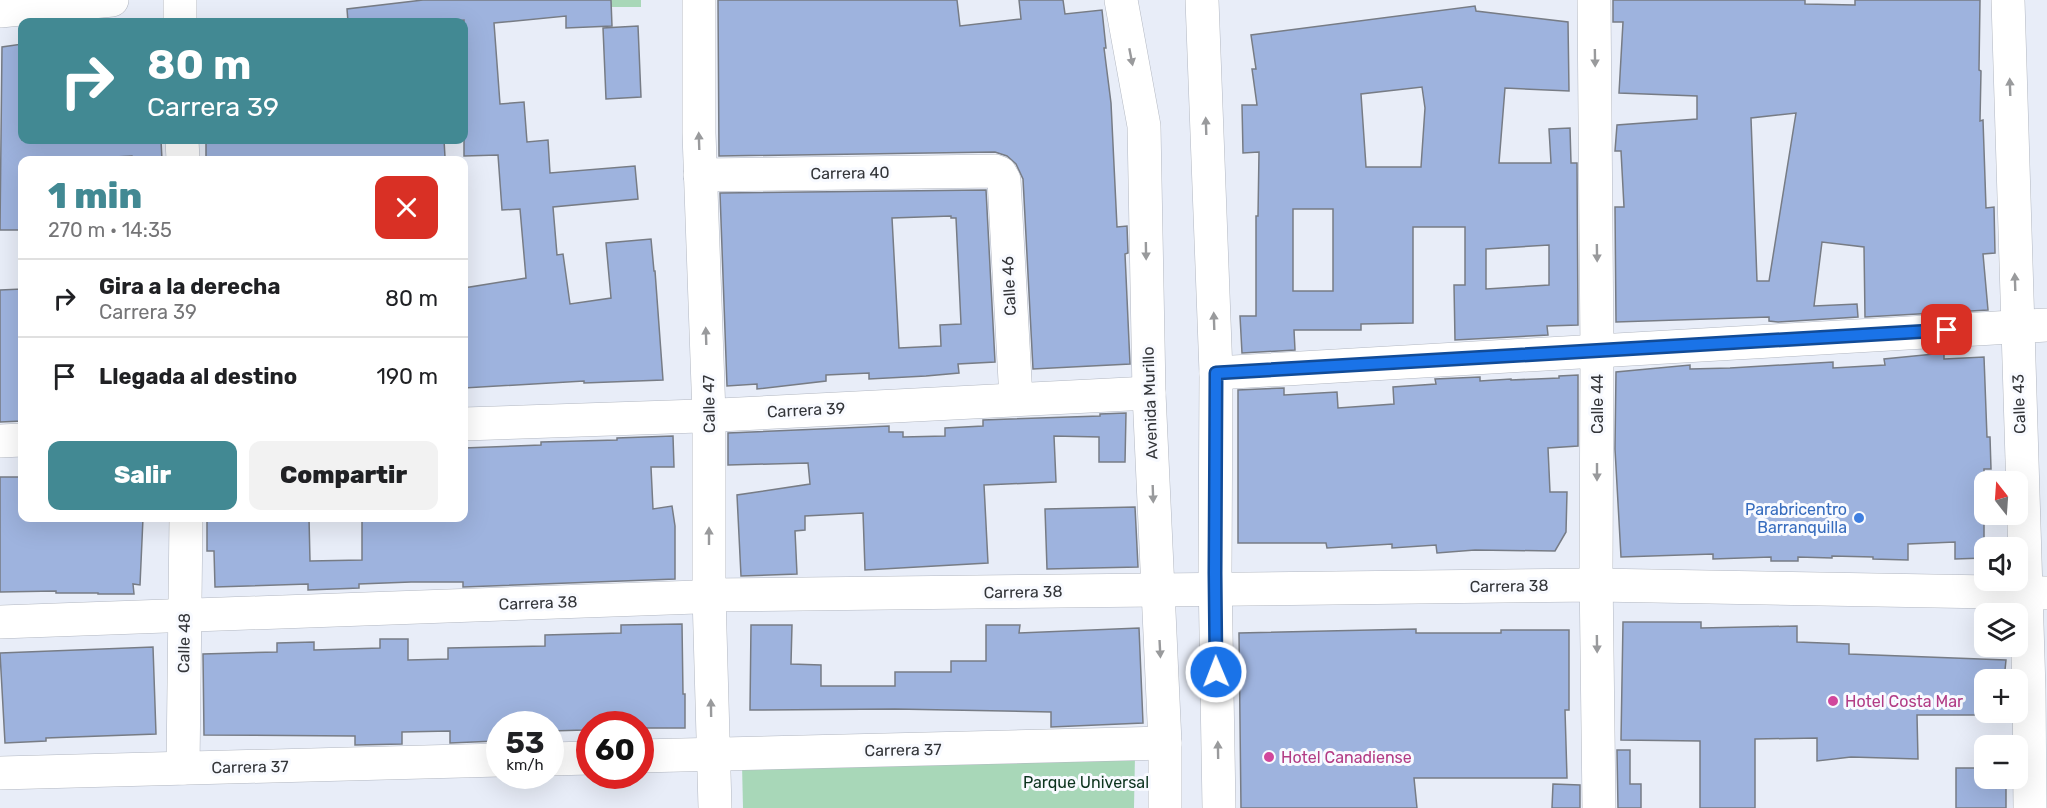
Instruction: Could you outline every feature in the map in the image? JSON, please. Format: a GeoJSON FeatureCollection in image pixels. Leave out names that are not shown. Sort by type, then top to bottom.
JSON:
{"type":"FeatureCollection","features":[{"type":"Feature","properties":{"kind":"street"},"geometry":{"type":"LineString","coordinates":[[0,11],[112,0]]}},
{"type":"Feature","properties":{"kind":"street"},"geometry":{"type":"LineString","coordinates":[[180,0],[180,18]]}},
{"type":"Feature","properties":{"kind":"street","name":"Calle 47"},"geometry":{"type":"LineString","coordinates":[[699,0],[700,175],[710,415],[709,595],[715,808]]}},
{"type":"Feature","properties":{"kind":"street","name":"Avenida Murillo"},"geometry":{"type":"LineString","coordinates":[[1120,0],[1144,126],[1149,393],[1164,743],[1164,807]]}},
{"type":"Feature","properties":{"kind":"street"},"geometry":{"type":"LineString","coordinates":[[1212,0],[1202,0],[1216,373],[1215,589],[1219,808]]}},
{"type":"Feature","properties":{"kind":"street","name":"Calle 44"},"geometry":{"type":"LineString","coordinates":[[1594,0],[1598,351],[1596,585],[1599,808]]}},
{"type":"Feature","properties":{"kind":"street","name":"Calle 43"},"geometry":{"type":"LineString","coordinates":[[2008,0],[2032,325],[2036,593],[2029,690],[2030,808]]}},
{"type":"Feature","properties":{"kind":"street","name":"Carrera 40"},"geometry":{"type":"LineString","coordinates":[[700,175],[995,171],[1000,173]]}},
{"type":"Feature","properties":{"kind":"street","name":"Calle 46"},"geometry":{"type":"LineString","coordinates":[[1000,173],[1004,180],[1016,399]]}},
{"type":"Feature","properties":{"kind":"street"},"geometry":{"type":"LineString","coordinates":[[1216,373],[2032,325]]}},
{"type":"Feature","properties":{"kind":"street","name":"Carrera 39"},"geometry":{"type":"LineString","coordinates":[[468,424],[710,415],[1149,393]]}},
{"type":"Feature","properties":{"kind":"street"},"geometry":{"type":"LineString","coordinates":[[0,441],[18,440]]}},
{"type":"Feature","properties":{"kind":"street","name":"Calle 48"},"geometry":{"type":"LineString","coordinates":[[183,768],[186,522]]}},
{"type":"Feature","properties":{"kind":"street","name":"Carrera 38"},"geometry":{"type":"LineString","coordinates":[[0,622],[709,595],[1596,585],[2036,593]]}},
{"type":"Feature","properties":{"kind":"street","name":"Carrera 37"},"geometry":{"type":"LineString","coordinates":[[654,756],[1164,743]]}},
{"type":"Feature","properties":{"kind":"street","name":"Carrera 37"},"geometry":{"type":"LineString","coordinates":[[0,773],[486,760]]}},
{"type":"Feature","properties":{"kind":"green space"},"geometry":{"type":"Polygon","coordinates":[[[608,0],[641,0],[641,7],[609,7],[608,0]]]}},
{"type":"Feature","properties":{"kind":"green space","name":"Parque Universal"},"geometry":{"type":"Polygon","coordinates":[[[1135,755],[1134,808],[743,808],[742,764],[1135,755]]]}},
{"type":"Feature","properties":{"kind":"building"},"geometry":{"type":"Polygon","coordinates":[[[423,0],[611,0],[612,26],[566,28],[566,16],[494,23],[500,104],[524,102],[527,142],[548,140],[550,173],[635,166],[638,199],[553,207],[557,255],[563,254],[570,304],[611,298],[606,243],[651,239],[663,380],[584,383],[584,381],[468,388],[468,287],[526,278],[520,209],[502,210],[498,155],[464,156],[464,144],[468,144],[468,18],[348,18],[347,9],[423,0]]]}},
{"type":"Feature","properties":{"kind":"building"},"geometry":{"type":"Polygon","coordinates":[[[718,0],[957,0],[960,26],[1021,19],[1019,0],[1063,0],[1065,14],[1102,10],[1111,103],[1117,227],[1127,226],[1128,253],[1125,254],[1130,364],[1033,369],[1023,179],[1016,164],[1007,156],[995,152],[719,156],[718,0]]]}},
{"type":"Feature","properties":{"kind":"building"},"geometry":{"type":"Polygon","coordinates":[[[1613,0],[1805,0],[1805,4],[1855,5],[1855,0],[1980,0],[1980,121],[1983,120],[1986,208],[1994,207],[1995,253],[1983,254],[1988,310],[1865,317],[1864,247],[1822,242],[1814,306],[1857,304],[1858,317],[1778,322],[1769,321],[1769,317],[1616,322],[1615,207],[1624,207],[1621,151],[1615,151],[1617,125],[1697,119],[1697,96],[1619,93],[1623,22],[1613,22],[1613,0]],[[1796,113],[1751,118],[1757,281],[1769,281],[1796,113]]]}},
{"type":"Feature","properties":{"kind":"building"},"geometry":{"type":"Polygon","coordinates":[[[1475,6],[1476,11],[1568,22],[1569,91],[1505,88],[1499,163],[1551,163],[1549,129],[1570,128],[1571,163],[1577,163],[1578,325],[1547,326],[1548,335],[1455,340],[1454,285],[1465,285],[1465,227],[1413,227],[1413,323],[1361,324],[1361,330],[1294,330],[1295,350],[1242,353],[1240,316],[1256,316],[1256,216],[1258,216],[1259,152],[1243,153],[1242,105],[1257,105],[1252,69],[1256,69],[1251,35],[1475,6]],[[1422,87],[1361,94],[1366,167],[1421,167],[1425,108],[1422,87]],[[1293,209],[1293,291],[1333,291],[1333,209],[1293,209]],[[1549,245],[1486,249],[1486,289],[1549,285],[1549,245]]]}},
{"type":"Feature","properties":{"kind":"building"},"geometry":{"type":"Polygon","coordinates":[[[638,26],[641,97],[606,99],[603,28],[638,26]]]}},
{"type":"Feature","properties":{"kind":"building"},"geometry":{"type":"Polygon","coordinates":[[[18,45],[18,144],[161,144],[162,156],[18,156],[18,230],[0,230],[2,47],[18,45]]]}},
{"type":"Feature","properties":{"kind":"building"},"geometry":{"type":"Polygon","coordinates":[[[206,144],[444,144],[445,156],[206,156],[206,144]]]}},
{"type":"Feature","properties":{"kind":"building"},"geometry":{"type":"Polygon","coordinates":[[[986,190],[995,362],[958,364],[959,373],[926,376],[869,379],[869,373],[826,375],[826,381],[757,389],[757,384],[727,386],[720,193],[986,190]],[[951,216],[892,218],[899,348],[941,346],[940,325],[961,324],[956,218],[951,218],[951,216]]]}},
{"type":"Feature","properties":{"kind":"building"},"geometry":{"type":"Polygon","coordinates":[[[18,289],[18,421],[0,422],[0,290],[18,289]]]}},
{"type":"Feature","properties":{"kind":"building"},"geometry":{"type":"Polygon","coordinates":[[[1944,353],[1944,359],[1984,357],[1987,437],[1990,437],[1991,469],[1974,471],[1974,525],[1984,525],[1984,537],[1974,537],[1974,558],[1955,559],[1955,542],[1908,544],[1908,560],[1832,556],[1832,558],[1798,557],[1798,561],[1771,561],[1771,557],[1713,559],[1713,554],[1621,557],[1615,449],[1616,372],[1690,365],[1690,369],[1833,362],[1833,368],[1885,365],[1884,359],[1944,353]]]}},
{"type":"Feature","properties":{"kind":"building"},"geometry":{"type":"Polygon","coordinates":[[[1578,375],[1578,446],[1548,448],[1550,492],[1567,492],[1566,532],[1555,551],[1475,550],[1437,553],[1436,545],[1392,548],[1392,544],[1327,548],[1326,543],[1238,543],[1238,390],[1284,388],[1284,395],[1337,392],[1338,408],[1394,404],[1393,387],[1436,384],[1435,379],[1480,377],[1480,381],[1559,378],[1559,376],[1578,375]]]}},
{"type":"Feature","properties":{"kind":"building"},"geometry":{"type":"Polygon","coordinates":[[[1126,413],[1125,462],[1099,462],[1099,437],[1054,436],[1056,482],[984,485],[988,563],[865,570],[863,513],[805,516],[805,530],[795,531],[797,574],[741,576],[737,495],[810,484],[808,463],[728,465],[728,433],[889,426],[889,432],[903,432],[903,437],[945,436],[945,428],[983,426],[983,420],[1126,413]]]}},
{"type":"Feature","properties":{"kind":"building"},"geometry":{"type":"Polygon","coordinates":[[[673,436],[674,467],[651,467],[653,509],[672,506],[675,526],[675,579],[463,587],[463,582],[411,582],[359,584],[359,588],[308,590],[308,584],[215,587],[214,551],[207,551],[207,522],[309,522],[310,561],[362,560],[362,522],[468,522],[468,448],[541,445],[541,442],[617,440],[617,438],[673,436]]]}},
{"type":"Feature","properties":{"kind":"building"},"geometry":{"type":"Polygon","coordinates":[[[0,477],[18,477],[18,522],[143,522],[140,585],[133,584],[134,594],[56,593],[56,591],[0,592],[0,477]]]}},
{"type":"Feature","properties":{"kind":"building"},"geometry":{"type":"Polygon","coordinates":[[[1135,507],[1138,567],[1047,569],[1045,509],[1135,507]]]}},
{"type":"Feature","properties":{"kind":"building"},"geometry":{"type":"Polygon","coordinates":[[[1623,622],[1701,622],[1701,628],[1797,626],[1797,642],[1849,644],[1849,654],[2006,660],[2005,669],[1974,669],[1974,715],[1917,715],[1918,759],[1851,757],[1817,761],[1817,738],[1755,739],[1755,808],[1700,808],[1700,741],[1621,740],[1623,622]]]}},
{"type":"Feature","properties":{"kind":"building"},"geometry":{"type":"Polygon","coordinates":[[[682,624],[685,728],[654,728],[654,711],[576,711],[576,730],[564,731],[564,711],[486,711],[486,741],[450,743],[450,731],[402,732],[402,744],[355,745],[355,736],[204,735],[203,654],[277,652],[277,643],[314,642],[314,650],[380,648],[380,639],[408,639],[408,660],[448,659],[448,648],[545,646],[545,635],[621,633],[621,625],[682,624]]]}},
{"type":"Feature","properties":{"kind":"building"},"geometry":{"type":"Polygon","coordinates":[[[751,625],[792,625],[791,664],[821,665],[821,686],[895,686],[895,672],[951,672],[951,661],[986,661],[986,625],[1020,625],[1019,633],[1139,628],[1143,723],[1051,727],[1051,712],[895,709],[750,710],[751,625]]]}},
{"type":"Feature","properties":{"kind":"building"},"geometry":{"type":"Polygon","coordinates":[[[1416,629],[1416,633],[1569,630],[1569,710],[1565,710],[1567,778],[1414,778],[1417,808],[1241,808],[1239,633],[1416,629]]]}},
{"type":"Feature","properties":{"kind":"building"},"geometry":{"type":"Polygon","coordinates":[[[153,647],[156,734],[46,738],[46,741],[5,743],[0,653],[153,647]]]}},
{"type":"Feature","properties":{"kind":"building"},"geometry":{"type":"Polygon","coordinates":[[[1617,750],[1630,750],[1630,784],[1641,784],[1641,808],[1618,808],[1617,750]]]}},
{"type":"Feature","properties":{"kind":"building"},"geometry":{"type":"Polygon","coordinates":[[[1956,768],[1974,768],[1974,789],[2006,789],[2006,808],[1956,808],[1956,768]]]}},
{"type":"Feature","properties":{"kind":"building"},"geometry":{"type":"Polygon","coordinates":[[[1553,784],[1580,785],[1580,808],[1552,808],[1553,784]]]}},
{"type":"Feature","properties":{"kind":"place","name":"Parabricentro Barranquilla"},"geometry":{"type":"Point","coordinates":[1859,518]}},
{"type":"Feature","properties":{"kind":"place","name":"Hotel Costa Mar"},"geometry":{"type":"Point","coordinates":[1833,701]}},
{"type":"Feature","properties":{"kind":"place","name":"Hotel Canadiense"},"geometry":{"type":"Point","coordinates":[1269,757]}},
{"type":"Feature","properties":{"kind":"route"},"geometry":{"type":"LineString","coordinates":[[1216,672],[1216,373],[1947,330]]}}]}
